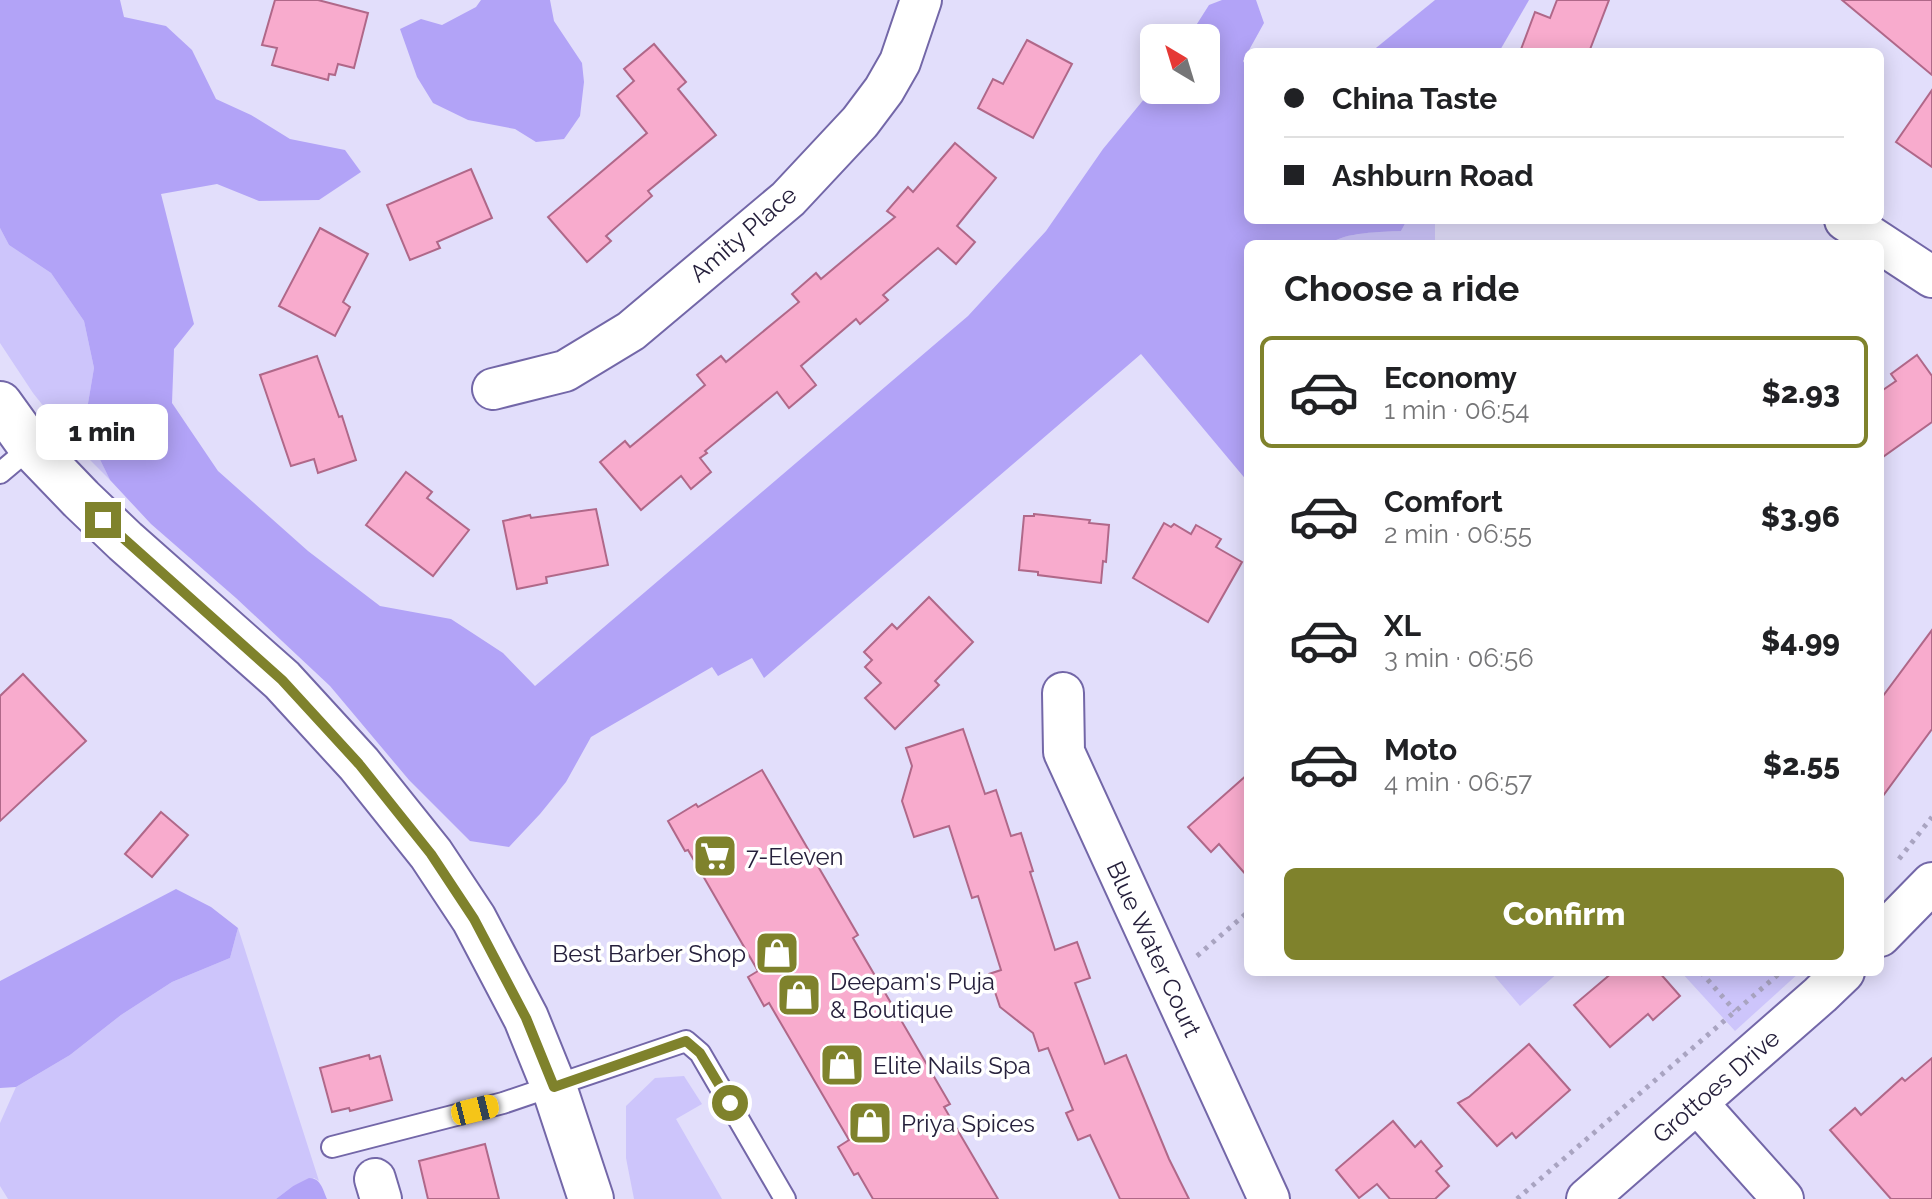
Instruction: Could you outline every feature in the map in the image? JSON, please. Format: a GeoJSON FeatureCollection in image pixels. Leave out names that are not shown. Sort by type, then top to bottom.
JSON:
{"type":"FeatureCollection","features":[{"type":"Feature","properties":{"kind":"main road"},"geometry":{"type":"LineString","coordinates":[[0,404],[16,460],[81,499],[282,680],[359,764],[431,854],[474,919],[526,1018],[554,1087],[591,1199]]}},
{"type":"Feature","properties":{"kind":"street","name":"Amity Place"},"geometry":{"type":"LineString","coordinates":[[493,389],[565,371],[631,331],[788,199],[860,122],[884,90],[900,62],[921,0]]}},
{"type":"Feature","properties":{"kind":"street"},"geometry":{"type":"LineString","coordinates":[[1851,224],[1876,240]]}},
{"type":"Feature","properties":{"kind":"street"},"geometry":{"type":"LineString","coordinates":[[1884,246],[1932,277]]}},
{"type":"Feature","properties":{"kind":"street","name":"Blue Water Court"},"geometry":{"type":"LineString","coordinates":[[1063,693],[1064,752],[1269,1199]]}},
{"type":"Feature","properties":{"kind":"street"},"geometry":{"type":"LineString","coordinates":[[1884,932],[1932,883]]}},
{"type":"Feature","properties":{"kind":"street","name":"Grottoes Drive"},"geometry":{"type":"LineString","coordinates":[[1587,1199],[1840,976]]}},
{"type":"Feature","properties":{"kind":"street"},"geometry":{"type":"LineString","coordinates":[[1697,1103],[1783,1199]]}},
{"type":"Feature","properties":{"kind":"lane"},"geometry":{"type":"LineString","coordinates":[[332,1147],[503,1103],[686,1041],[700,1053],[785,1199]]}},
{"type":"Feature","properties":{"kind":"path"},"geometry":{"type":"LineString","coordinates":[[1889,870],[1932,817]]}},
{"type":"Feature","properties":{"kind":"path"},"geometry":{"type":"LineString","coordinates":[[1168,979],[1244,915]]}},
{"type":"Feature","properties":{"kind":"path"},"geometry":{"type":"LineString","coordinates":[[1704,976],[1735,1011]]}},
{"type":"Feature","properties":{"kind":"path"},"geometry":{"type":"LineString","coordinates":[[1517,1199],[1776,976]]}},
{"type":"Feature","properties":{"kind":"shaded area"},"geometry":{"type":"Polygon","coordinates":[[[0,0],[120,0],[124,17],[166,26],[192,50],[216,99],[251,115],[290,139],[345,150],[361,172],[319,200],[259,201],[217,184],[161,194],[194,324],[174,349],[172,403],[218,471],[308,551],[380,606],[451,619],[503,653],[535,686],[968,316],[1046,231],[1103,149],[1140,104],[1220,104],[1220,24],[1197,24],[1209,5],[1222,0],[1256,0],[1264,23],[1250,48],[1244,48],[1244,224],[1405,224],[1401,231],[1374,232],[1336,240],[1244,240],[1244,477],[1141,354],[764,678],[752,658],[718,676],[712,667],[591,737],[566,782],[509,847],[470,841],[409,780],[330,686],[151,524],[110,480],[84,427],[94,368],[84,321],[51,273],[9,245],[0,228],[0,0]]]}},
{"type":"Feature","properties":{"kind":"shaded area"},"geometry":{"type":"Polygon","coordinates":[[[481,0],[550,0],[554,21],[582,63],[584,82],[580,116],[564,139],[536,142],[515,129],[468,120],[433,103],[417,77],[400,29],[421,19],[442,25],[476,7],[481,0]]]}},
{"type":"Feature","properties":{"kind":"shaded area"},"geometry":{"type":"Polygon","coordinates":[[[1435,0],[1529,0],[1501,48],[1376,48],[1435,0]]]}},
{"type":"Feature","properties":{"kind":"shaded area"},"geometry":{"type":"Polygon","coordinates":[[[1405,224],[1435,224],[1435,240],[1336,240],[1374,232],[1401,231],[1405,224]]]}},
{"type":"Feature","properties":{"kind":"shaded area"},"geometry":{"type":"Polygon","coordinates":[[[0,228],[9,245],[51,273],[84,321],[94,368],[84,427],[110,480],[73,443],[33,393],[0,343],[0,228]]]}},
{"type":"Feature","properties":{"kind":"shaded area"},"geometry":{"type":"Polygon","coordinates":[[[176,889],[211,907],[238,928],[230,958],[172,982],[121,1015],[70,1055],[16,1087],[0,1088],[0,981],[176,889]]]}},
{"type":"Feature","properties":{"kind":"shaded area"},"geometry":{"type":"Polygon","coordinates":[[[238,928],[319,1181],[314,1178],[293,1186],[276,1199],[8,1199],[0,1186],[0,1123],[16,1087],[70,1055],[121,1015],[172,982],[230,958],[238,928]]]}},
{"type":"Feature","properties":{"kind":"shaded area"},"geometry":{"type":"Polygon","coordinates":[[[1494,976],[1554,976],[1520,1006],[1494,976]]]}},
{"type":"Feature","properties":{"kind":"shaded area"},"geometry":{"type":"Polygon","coordinates":[[[1685,976],[1796,976],[1735,1031],[1685,976]]]}},
{"type":"Feature","properties":{"kind":"shaded area"},"geometry":{"type":"Polygon","coordinates":[[[684,1076],[702,1104],[676,1119],[722,1199],[634,1199],[626,1158],[626,1106],[655,1078],[684,1076]]]}},
{"type":"Feature","properties":{"kind":"shaded area"},"geometry":{"type":"Polygon","coordinates":[[[309,1178],[319,1182],[327,1199],[276,1199],[293,1186],[309,1178]]]}},
{"type":"Feature","properties":{"kind":"building"},"geometry":{"type":"Polygon","coordinates":[[[275,0],[318,0],[368,13],[354,68],[338,64],[335,75],[329,74],[328,80],[272,65],[277,48],[262,45],[275,0]]]}},
{"type":"Feature","properties":{"kind":"building"},"geometry":{"type":"Polygon","coordinates":[[[1557,0],[1609,0],[1591,48],[1522,48],[1535,12],[1550,18],[1557,0]]]}},
{"type":"Feature","properties":{"kind":"building"},"geometry":{"type":"Polygon","coordinates":[[[1842,0],[1932,0],[1932,75],[1842,0]]]}},
{"type":"Feature","properties":{"kind":"building"},"geometry":{"type":"Polygon","coordinates":[[[1027,40],[1072,64],[1033,138],[978,108],[993,79],[1003,84],[1027,40]]]}},
{"type":"Feature","properties":{"kind":"building"},"geometry":{"type":"Polygon","coordinates":[[[654,44],[686,82],[678,89],[716,135],[648,191],[652,196],[606,236],[611,241],[587,262],[548,217],[647,133],[617,96],[634,81],[624,69],[654,44]]]}},
{"type":"Feature","properties":{"kind":"building"},"geometry":{"type":"Polygon","coordinates":[[[1932,90],[1932,167],[1896,142],[1932,90]]]}},
{"type":"Feature","properties":{"kind":"building"},"geometry":{"type":"Polygon","coordinates":[[[955,143],[996,178],[957,226],[975,242],[956,264],[938,248],[883,295],[888,300],[860,324],[856,319],[801,366],[816,385],[789,408],[777,392],[705,451],[707,453],[700,458],[711,472],[691,489],[681,476],[641,510],[600,462],[625,441],[630,447],[705,385],[697,375],[721,356],[726,362],[799,302],[792,294],[816,273],[821,279],[895,217],[887,211],[908,187],[913,192],[955,143]]]}},
{"type":"Feature","properties":{"kind":"building"},"geometry":{"type":"Polygon","coordinates":[[[471,169],[492,218],[437,242],[440,248],[410,260],[387,205],[471,169]]]}},
{"type":"Feature","properties":{"kind":"building"},"geometry":{"type":"Polygon","coordinates":[[[320,228],[368,254],[343,302],[350,307],[335,336],[279,306],[320,228]]]}},
{"type":"Feature","properties":{"kind":"building"},"geometry":{"type":"Polygon","coordinates":[[[1917,355],[1932,376],[1932,422],[1884,456],[1884,389],[1896,381],[1891,374],[1917,355]]]}},
{"type":"Feature","properties":{"kind":"building"},"geometry":{"type":"Polygon","coordinates":[[[317,356],[356,460],[318,473],[314,459],[291,466],[260,375],[317,356]]]}},
{"type":"Feature","properties":{"kind":"building"},"geometry":{"type":"Polygon","coordinates":[[[406,472],[432,492],[427,498],[469,530],[433,576],[366,525],[406,472]]]}},
{"type":"Feature","properties":{"kind":"building"},"geometry":{"type":"Polygon","coordinates":[[[596,509],[608,565],[546,577],[547,583],[517,589],[503,521],[530,515],[531,518],[596,509]]]}},
{"type":"Feature","properties":{"kind":"building"},"geometry":{"type":"Polygon","coordinates":[[[1034,514],[1109,525],[1101,583],[1019,570],[1024,516],[1034,514]]]}},
{"type":"Feature","properties":{"kind":"building"},"geometry":{"type":"Polygon","coordinates":[[[1164,523],[1171,527],[1174,524],[1191,534],[1196,525],[1221,539],[1216,547],[1242,562],[1208,622],[1133,578],[1164,523]]]}},
{"type":"Feature","properties":{"kind":"building"},"geometry":{"type":"Polygon","coordinates":[[[929,597],[973,642],[935,681],[939,685],[895,729],[865,698],[881,683],[865,667],[872,660],[864,652],[892,624],[897,629],[929,597]]]}},
{"type":"Feature","properties":{"kind":"building"},"geometry":{"type":"Polygon","coordinates":[[[1932,630],[1932,729],[1884,795],[1884,695],[1932,630]]]}},
{"type":"Feature","properties":{"kind":"building"},"geometry":{"type":"Polygon","coordinates":[[[23,674],[86,741],[0,821],[0,696],[23,674]]]}},
{"type":"Feature","properties":{"kind":"building"},"geometry":{"type":"Polygon","coordinates":[[[963,729],[985,794],[996,790],[1011,836],[1021,833],[1055,950],[1077,942],[1090,978],[1075,983],[1105,1064],[1126,1055],[1189,1199],[1120,1199],[1090,1135],[1078,1140],[1066,1113],[1073,1110],[1048,1048],[1039,1051],[1033,1033],[1000,1007],[989,974],[1001,970],[978,896],[972,898],[949,826],[914,837],[902,801],[912,766],[906,748],[963,729]]]}},
{"type":"Feature","properties":{"kind":"building"},"geometry":{"type":"Polygon","coordinates":[[[762,770],[858,935],[853,938],[950,1104],[944,1107],[998,1199],[873,1199],[838,1147],[849,1140],[769,1003],[764,1006],[748,977],[758,971],[668,821],[762,770]]]}},
{"type":"Feature","properties":{"kind":"building"},"geometry":{"type":"Polygon","coordinates":[[[1244,778],[1244,872],[1219,844],[1211,852],[1188,827],[1244,778]]]}},
{"type":"Feature","properties":{"kind":"building"},"geometry":{"type":"Polygon","coordinates":[[[161,812],[188,835],[152,877],[125,854],[161,812]]]}},
{"type":"Feature","properties":{"kind":"building"},"geometry":{"type":"Polygon","coordinates":[[[1608,976],[1662,976],[1680,996],[1653,1020],[1648,1014],[1610,1047],[1574,1005],[1608,976]]]}},
{"type":"Feature","properties":{"kind":"building"},"geometry":{"type":"Polygon","coordinates":[[[1529,1044],[1570,1090],[1516,1138],[1512,1133],[1497,1146],[1458,1103],[1469,1097],[1529,1044]]]}},
{"type":"Feature","properties":{"kind":"building"},"geometry":{"type":"Polygon","coordinates":[[[369,1055],[370,1059],[380,1056],[392,1100],[350,1111],[349,1108],[332,1112],[320,1068],[369,1055]]]}},
{"type":"Feature","properties":{"kind":"building"},"geometry":{"type":"Polygon","coordinates":[[[1932,1058],[1932,1199],[1891,1199],[1830,1130],[1855,1108],[1861,1115],[1902,1078],[1905,1081],[1932,1058]]]}},
{"type":"Feature","properties":{"kind":"building"},"geometry":{"type":"Polygon","coordinates":[[[1393,1121],[1415,1147],[1421,1141],[1442,1166],[1436,1171],[1449,1186],[1435,1199],[1390,1199],[1377,1184],[1359,1198],[1336,1170],[1393,1121]]]}},
{"type":"Feature","properties":{"kind":"building"},"geometry":{"type":"Polygon","coordinates":[[[485,1144],[499,1199],[428,1199],[419,1161],[485,1144]]]}},
{"type":"Feature","properties":{"kind":"place","name":"7-Eleven"},"geometry":{"type":"Point","coordinates":[715,856]}},
{"type":"Feature","properties":{"kind":"place","name":"Best Barber Shop"},"geometry":{"type":"Point","coordinates":[777,953]}},
{"type":"Feature","properties":{"kind":"place","name":"Deepam's Puja & Boutique"},"geometry":{"type":"Point","coordinates":[799,995]}},
{"type":"Feature","properties":{"kind":"place","name":"Elite Nails Spa"},"geometry":{"type":"Point","coordinates":[842,1065]}},
{"type":"Feature","properties":{"kind":"place","name":"Priya Spices"},"geometry":{"type":"Point","coordinates":[870,1123]}},
{"type":"Feature","properties":{"kind":"route"},"geometry":{"type":"LineString","coordinates":[[103,520],[282,680],[359,764],[431,854],[474,919],[526,1018],[554,1087],[686,1041],[700,1053],[730,1103]]}}]}
